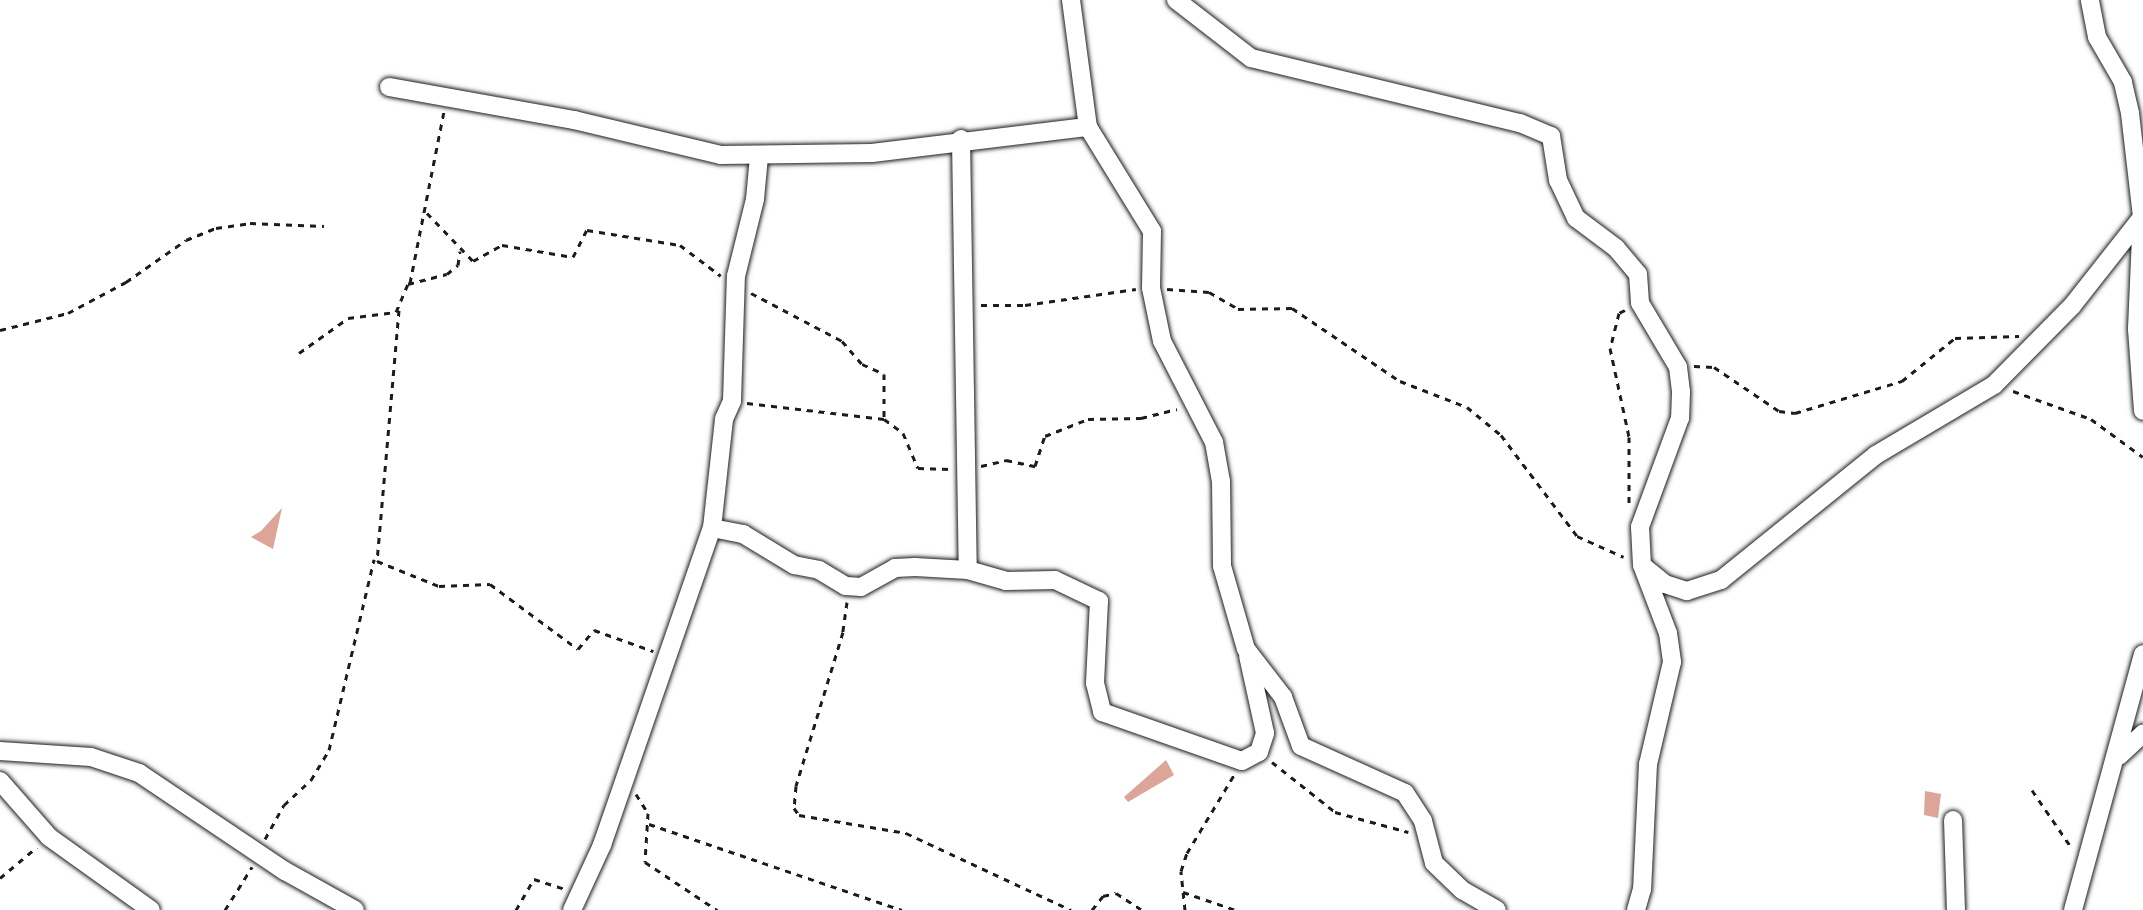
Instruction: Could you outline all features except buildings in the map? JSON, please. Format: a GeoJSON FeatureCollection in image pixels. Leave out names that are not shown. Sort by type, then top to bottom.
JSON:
{"type":"FeatureCollection","features":[{"type":"Feature","properties":{"kind":"street"},"geometry":{"type":"LineString","coordinates":[[712,528],[743,534],[794,565],[819,570],[846,586],[861,587],[895,568],[968,570],[1006,581],[1055,580],[1095,599],[1095,689],[1102,712],[1124,724],[1251,757],[1264,724],[1222,566],[1221,481],[1214,442],[1193,410],[1162,341],[1151,288],[1152,231],[1088,127],[1071,0]]}},
{"type":"Feature","properties":{"kind":"street"},"geometry":{"type":"LineString","coordinates":[[1176,0],[1251,58],[1520,123],[1551,136],[1558,180],[1576,218],[1616,248],[1638,274],[1640,303],[1678,367],[1680,418],[1640,527],[1642,565],[1668,633],[1672,662],[1648,764],[1642,889],[1636,910]]}},
{"type":"Feature","properties":{"kind":"street"},"geometry":{"type":"LineString","coordinates":[[1642,565],[1665,584],[1687,591],[1721,580],[1876,455],[1994,385],[2043,337],[2142,217],[2130,113],[2123,82],[2097,37],[2090,0]]}},
{"type":"Feature","properties":{"kind":"street"},"geometry":{"type":"LineString","coordinates":[[389,87],[574,120],[721,155],[759,157],[872,153],[961,139],[1088,127]]}},
{"type":"Feature","properties":{"kind":"street"},"geometry":{"type":"LineString","coordinates":[[961,139],[968,570]]}},
{"type":"Feature","properties":{"kind":"street"},"geometry":{"type":"LineString","coordinates":[[572,910],[578,889],[602,845],[712,528],[724,419],[732,401],[735,286],[755,199],[759,157]]}},
{"type":"Feature","properties":{"kind":"street"},"geometry":{"type":"LineString","coordinates":[[2143,210],[2140,329],[2143,411]]}},
{"type":"Feature","properties":{"kind":"street"},"geometry":{"type":"LineString","coordinates":[[1246,649],[1283,697],[1301,746],[1405,793],[1427,837],[1434,863],[1462,890],[1497,910]]}},
{"type":"Feature","properties":{"kind":"street"},"geometry":{"type":"LineString","coordinates":[[2073,910],[2083,863],[2119,756],[2143,654]]}},
{"type":"Feature","properties":{"kind":"street"},"geometry":{"type":"LineString","coordinates":[[2119,756],[2143,734]]}},
{"type":"Feature","properties":{"kind":"street"},"geometry":{"type":"LineString","coordinates":[[0,751],[91,757],[139,773],[260,851],[285,871],[355,910]]}},
{"type":"Feature","properties":{"kind":"street"},"geometry":{"type":"LineString","coordinates":[[0,781],[49,837],[151,910]]}},
{"type":"Feature","properties":{"kind":"street"},"geometry":{"type":"LineString","coordinates":[[1953,820],[1956,910]]}},
{"type":"Feature","properties":{"kind":"path"},"geometry":{"type":"LineString","coordinates":[[225,910],[284,805],[311,780],[329,750],[374,555],[399,310],[410,283],[416,240],[427,213],[448,99]]}},
{"type":"Feature","properties":{"kind":"path"},"geometry":{"type":"LineString","coordinates":[[427,213],[460,251],[473,261],[502,245],[573,257],[587,230],[689,248],[735,286],[783,307],[847,345],[862,364],[880,370],[885,378],[884,419]]}},
{"type":"Feature","properties":{"kind":"path"},"geometry":{"type":"LineString","coordinates":[[0,330],[68,313],[126,282],[186,240],[216,228],[250,223],[324,226]]}},
{"type":"Feature","properties":{"kind":"path"},"geometry":{"type":"LineString","coordinates":[[410,283],[447,274],[458,265],[460,251]]}},
{"type":"Feature","properties":{"kind":"path"},"geometry":{"type":"LineString","coordinates":[[963,301],[992,308],[1108,289],[1151,288],[1209,292],[1238,309],[1282,307],[1303,313],[1400,381],[1467,407],[1487,421],[1577,536],[1642,565]]}},
{"type":"Feature","properties":{"kind":"path"},"geometry":{"type":"LineString","coordinates":[[1629,512],[1629,437],[1610,348],[1619,313],[1640,303]]}},
{"type":"Feature","properties":{"kind":"path"},"geometry":{"type":"LineString","coordinates":[[299,353],[348,318],[399,310]]}},
{"type":"Feature","properties":{"kind":"path"},"geometry":{"type":"LineString","coordinates":[[1678,367],[1714,367],[1779,411],[1795,413],[1902,381],[1955,338],[1984,333],[2043,337]]}},
{"type":"Feature","properties":{"kind":"path"},"geometry":{"type":"LineString","coordinates":[[1994,385],[2091,419],[2143,457]]}},
{"type":"Feature","properties":{"kind":"path"},"geometry":{"type":"LineString","coordinates":[[732,401],[884,419],[903,433],[918,468],[966,470],[1006,460],[1035,466],[1045,436],[1093,417],[1141,418],[1167,409],[1193,410]]}},
{"type":"Feature","properties":{"kind":"path"},"geometry":{"type":"LineString","coordinates":[[1623,557],[1625,542]]}},
{"type":"Feature","properties":{"kind":"path"},"geometry":{"type":"LineString","coordinates":[[374,555],[377,561],[439,586],[490,584],[576,648],[594,630],[667,656]]}},
{"type":"Feature","properties":{"kind":"path"},"geometry":{"type":"LineString","coordinates":[[846,586],[843,632],[796,786],[794,808],[799,815],[906,833],[1071,910]]}},
{"type":"Feature","properties":{"kind":"path"},"geometry":{"type":"LineString","coordinates":[[1185,910],[1183,892],[1187,853],[1251,757],[1335,812],[1427,837]]}},
{"type":"Feature","properties":{"kind":"path"},"geometry":{"type":"LineString","coordinates":[[623,782],[643,800],[649,824],[643,845],[645,862],[717,910]]}},
{"type":"Feature","properties":{"kind":"path"},"geometry":{"type":"LineString","coordinates":[[2032,790],[2083,863]]}},
{"type":"Feature","properties":{"kind":"path"},"geometry":{"type":"LineString","coordinates":[[649,824],[902,910]]}},
{"type":"Feature","properties":{"kind":"path"},"geometry":{"type":"LineString","coordinates":[[0,878],[49,837]]}},
{"type":"Feature","properties":{"kind":"path"},"geometry":{"type":"LineString","coordinates":[[516,910],[534,879],[578,889]]}},
{"type":"Feature","properties":{"kind":"path"},"geometry":{"type":"LineString","coordinates":[[1183,892],[1236,910]]}},
{"type":"Feature","properties":{"kind":"path"},"geometry":{"type":"LineString","coordinates":[[1092,910],[1103,896],[1116,893],[1142,910]]}}]}
